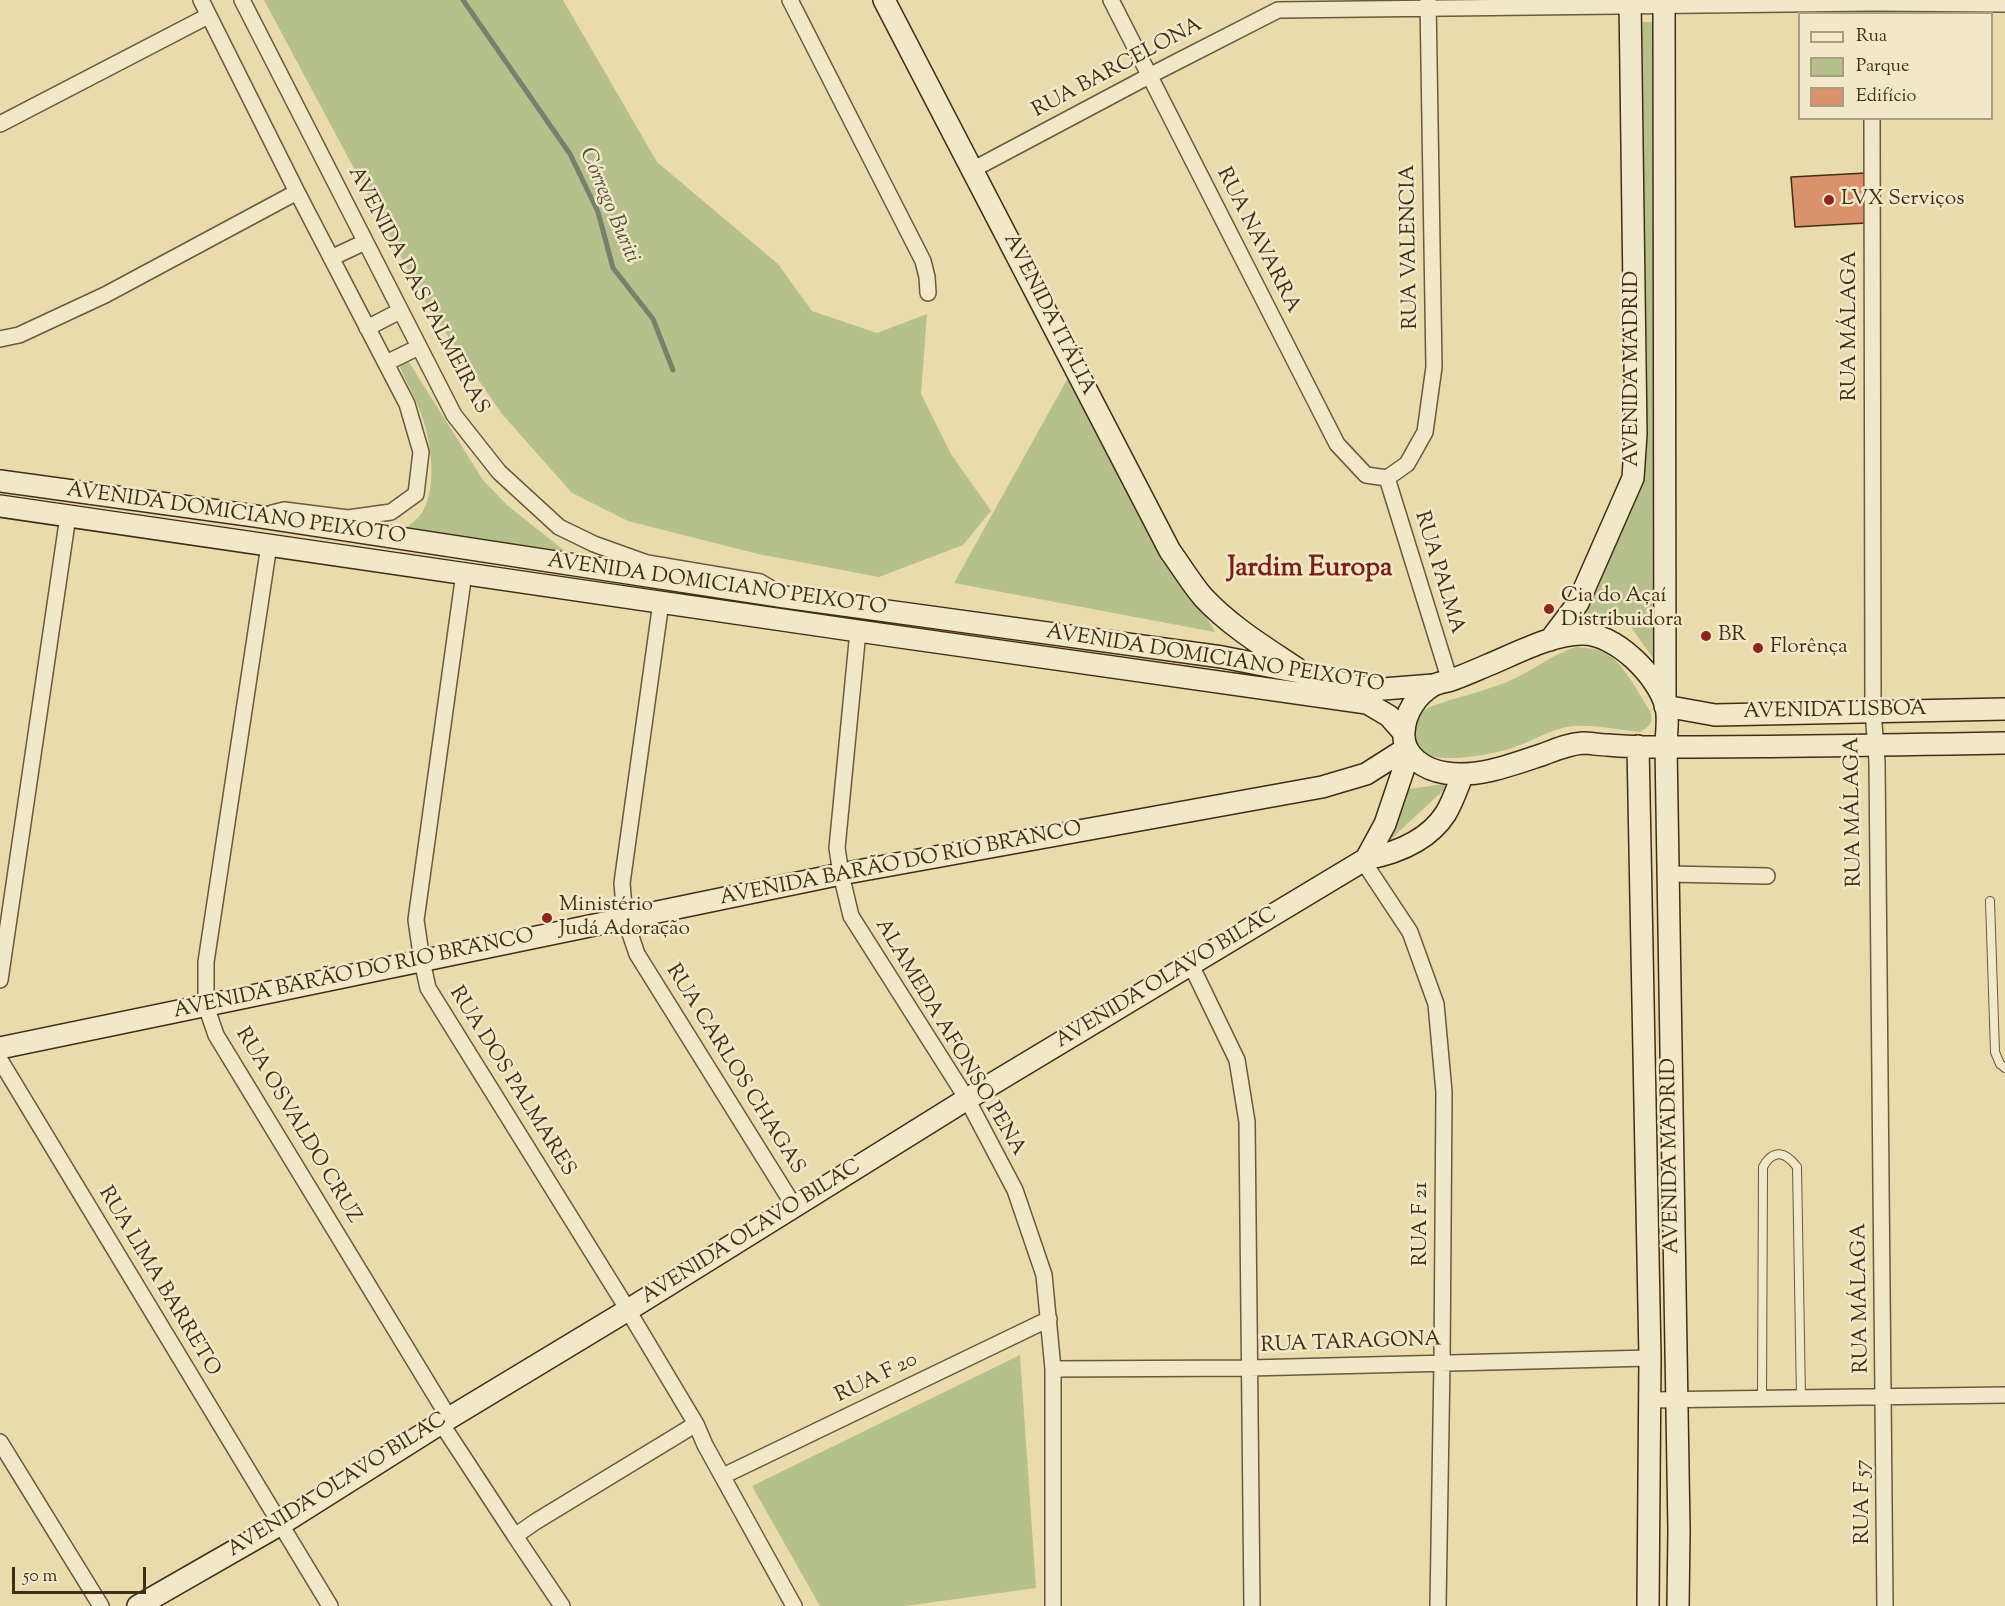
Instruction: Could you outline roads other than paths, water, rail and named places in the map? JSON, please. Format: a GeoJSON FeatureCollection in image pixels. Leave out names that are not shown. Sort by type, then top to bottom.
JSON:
{"type":"FeatureCollection","features":[{"type":"Feature","properties":{"kind":"main road","name":"AVENIDA ITÁLIA"},"geometry":{"type":"LineString","coordinates":[[884,0],[1170,551],[1202,595],[1227,620],[1248,637],[1304,673]]}},
{"type":"Feature","properties":{"kind":"main road","name":"AVENIDA MADRID"},"geometry":{"type":"LineString","coordinates":[[1550,640],[1578,603],[1633,478],[1635,464],[1630,3]]}},
{"type":"Feature","properties":{"kind":"main road","name":"AVENIDA MADRID"},"geometry":{"type":"LineString","coordinates":[[1664,3],[1665,706],[1679,1530],[1678,1606]]}},
{"type":"Feature","properties":{"kind":"main road","name":"AVENIDA DOMICIANO PEIXOTO"},"geometry":{"type":"LineString","coordinates":[[0,480],[255,516],[785,597],[1222,657],[1304,673],[1358,687],[1383,689],[1441,683]]}},
{"type":"Feature","properties":{"kind":"main road","name":"AVENIDA DOMICIANO PEIXOTO"},"geometry":{"type":"LineString","coordinates":[[0,506],[1367,703],[1389,716],[1407,745],[1424,766],[1436,771],[1463,774]]}},
{"type":"Feature","properties":{"kind":"main road"},"geometry":{"type":"LineString","coordinates":[[1222,657],[1230,640],[1227,620]]}},
{"type":"Feature","properties":{"kind":"main road","name":"AVENIDA MADRID"},"geometry":{"type":"LineString","coordinates":[[1550,640],[1584,634],[1606,639],[1626,651],[1642,668],[1655,684],[1665,706]]}},
{"type":"Feature","properties":{"kind":"main road"},"geometry":{"type":"LineString","coordinates":[[1365,860],[1385,824],[1407,745],[1409,710],[1416,700],[1441,683],[1550,640]]}},
{"type":"Feature","properties":{"kind":"main road","name":"AVENIDA LISBOA"},"geometry":{"type":"LineString","coordinates":[[1665,706],[1715,715],[2005,709]]}},
{"type":"Feature","properties":{"kind":"main road","name":"AVENIDA LISBOA"},"geometry":{"type":"LineString","coordinates":[[1463,774],[1487,771],[1574,744],[1586,743],[1666,747],[2005,743]]}},
{"type":"Feature","properties":{"kind":"main road","name":"AVENIDA BARÃO DO RIO BRANCO"},"geometry":{"type":"LineString","coordinates":[[0,1048],[841,874],[1322,787],[1366,774],[1407,745]]}},
{"type":"Feature","properties":{"kind":"main road","name":"AVENIDA MADRID"},"geometry":{"type":"LineString","coordinates":[[1638,746],[1650,1358],[1648,1606]]}},
{"type":"Feature","properties":{"kind":"main road","name":"AVENIDA OLAVO BILAC"},"geometry":{"type":"LineString","coordinates":[[138,1606],[281,1524],[445,1420],[628,1310],[967,1099],[1365,860],[1391,854],[1414,842],[1432,830],[1446,813],[1463,774]]}},
{"type":"Feature","properties":{"kind":"street"},"geometry":{"type":"LineString","coordinates":[[201,0],[407,404],[421,452],[416,494],[391,512],[348,518],[284,510],[255,516]]}},
{"type":"Feature","properties":{"kind":"street","name":"AVENIDA DAS PALMEIRAS"},"geometry":{"type":"LineString","coordinates":[[242,0],[454,415],[499,472],[559,527],[594,544],[647,563],[760,582],[785,597]]}},
{"type":"Feature","properties":{"kind":"street"},"geometry":{"type":"LineString","coordinates":[[790,0],[923,261],[928,293]]}},
{"type":"Feature","properties":{"kind":"street","name":"RUA NAVARRA"},"geometry":{"type":"LineString","coordinates":[[1111,0],[1337,444],[1366,475],[1387,478]]}},
{"type":"Feature","properties":{"kind":"street","name":"RUA BARCELONA"},"geometry":{"type":"LineString","coordinates":[[972,171],[1277,5],[1664,3],[1872,6],[2005,4]]}},
{"type":"Feature","properties":{"kind":"street","name":"RUA VALENCIA"},"geometry":{"type":"LineString","coordinates":[[1387,478],[1407,464],[1425,432],[1434,367],[1428,4]]}},
{"type":"Feature","properties":{"kind":"street"},"geometry":{"type":"LineString","coordinates":[[0,124],[208,16]]}},
{"type":"Feature","properties":{"kind":"street","name":"RUA MÁLAGA"},"geometry":{"type":"LineString","coordinates":[[1872,120],[1873,711],[1877,745],[1884,1398]]}},
{"type":"Feature","properties":{"kind":"street"},"geometry":{"type":"LineString","coordinates":[[0,339],[19,335],[105,295],[297,192]]}},
{"type":"Feature","properties":{"kind":"street"},"geometry":{"type":"LineString","coordinates":[[331,258],[365,242]]}},
{"type":"Feature","properties":{"kind":"street"},"geometry":{"type":"LineString","coordinates":[[367,328],[400,311]]}},
{"type":"Feature","properties":{"kind":"street"},"geometry":{"type":"LineString","coordinates":[[386,363],[419,347]]}},
{"type":"Feature","properties":{"kind":"street","name":"RUA PALMA"},"geometry":{"type":"LineString","coordinates":[[1387,478],[1441,683]]}},
{"type":"Feature","properties":{"kind":"street"},"geometry":{"type":"LineString","coordinates":[[0,981],[68,516]]}},
{"type":"Feature","properties":{"kind":"street","name":"RUA OSVALDO CRUZ"},"geometry":{"type":"LineString","coordinates":[[269,545],[206,962],[206,1006],[216,1035],[445,1420]]}},
{"type":"Feature","properties":{"kind":"street","name":"RUA DOS PALMARES"},"geometry":{"type":"LineString","coordinates":[[464,573],[416,920],[428,988],[628,1310]]}},
{"type":"Feature","properties":{"kind":"street","name":"RUA CARLOS CHAGAS"},"geometry":{"type":"LineString","coordinates":[[661,602],[622,883],[625,919],[637,954],[794,1206]]}},
{"type":"Feature","properties":{"kind":"street","name":"ALAMEDA AFONSO PENA"},"geometry":{"type":"LineString","coordinates":[[858,631],[837,848],[841,874],[850,916],[967,1099],[1015,1190],[1044,1275],[1053,1370],[1053,1606]]}},
{"type":"Feature","properties":{"kind":"street","name":"RUA F 21"},"geometry":{"type":"LineString","coordinates":[[1365,860],[1410,932],[1436,1004],[1444,1092],[1438,1606]]}},
{"type":"Feature","properties":{"kind":"street"},"geometry":{"type":"LineString","coordinates":[[1668,874],[1767,876]]}},
{"type":"Feature","properties":{"kind":"street"},"geometry":{"type":"LineString","coordinates":[[1191,965],[1237,1060],[1247,1122],[1251,1606]]}},
{"type":"Feature","properties":{"kind":"street","name":"RUA LIMA BARRETO"},"geometry":{"type":"LineString","coordinates":[[0,1060],[330,1606]]}},
{"type":"Feature","properties":{"kind":"street"},"geometry":{"type":"LineString","coordinates":[[628,1310],[696,1424],[794,1606]]}},
{"type":"Feature","properties":{"kind":"street","name":"RUA F 20"},"geometry":{"type":"LineString","coordinates":[[723,1476],[1049,1319]]}},
{"type":"Feature","properties":{"kind":"street","name":"RUA TARAGONA"},"geometry":{"type":"LineString","coordinates":[[1053,1370],[1249,1368],[1650,1358]]}},
{"type":"Feature","properties":{"kind":"street"},"geometry":{"type":"LineString","coordinates":[[1650,1400],[2005,1395]]}},
{"type":"Feature","properties":{"kind":"street","name":"RUA F 57"},"geometry":{"type":"LineString","coordinates":[[1884,1398],[1886,1606]]}},
{"type":"Feature","properties":{"kind":"street"},"geometry":{"type":"LineString","coordinates":[[445,1420],[515,1536],[562,1606]]}},
{"type":"Feature","properties":{"kind":"street"},"geometry":{"type":"LineString","coordinates":[[515,1536],[696,1424]]}},
{"type":"Feature","properties":{"kind":"street"},"geometry":{"type":"LineString","coordinates":[[0,1442],[100,1606]]}},
{"type":"Feature","properties":{"kind":"lane"},"geometry":{"type":"LineString","coordinates":[[1990,901],[1995,1052],[2000,1064],[2005,1068]]}},
{"type":"Feature","properties":{"kind":"lane"},"geometry":{"type":"LineString","coordinates":[[1762,1399],[1763,1167],[1768,1158],[1779,1154],[1790,1157],[1797,1167],[1801,1398]]}},
{"type":"Feature","properties":{"kind":"waterway","name":"Córrego Buriti"},"geometry":{"type":"LineString","coordinates":[[463,0],[570,154],[598,212],[613,268],[653,319],[673,370]]}},
{"type":"Feature","properties":{"kind":"place","name":"LVX Serviços"},"geometry":{"type":"Point","coordinates":[1829,200]}},
{"type":"Feature","properties":{"kind":"place","name":"Cia do Açaí Distribuidora"},"geometry":{"type":"Point","coordinates":[1549,609]}},
{"type":"Feature","properties":{"kind":"place","name":"BR"},"geometry":{"type":"Point","coordinates":[1706,636]}},
{"type":"Feature","properties":{"kind":"place","name":"Florênça"},"geometry":{"type":"Point","coordinates":[1758,648]}},
{"type":"Feature","properties":{"kind":"place","name":"Ministério Judá Adoração"},"geometry":{"type":"Point","coordinates":[547,918]}},
{"type":"Feature","properties":{"kind":"district","name":"Jardim Europa"},"geometry":{"type":"Point","coordinates":[1310,570]}}]}
